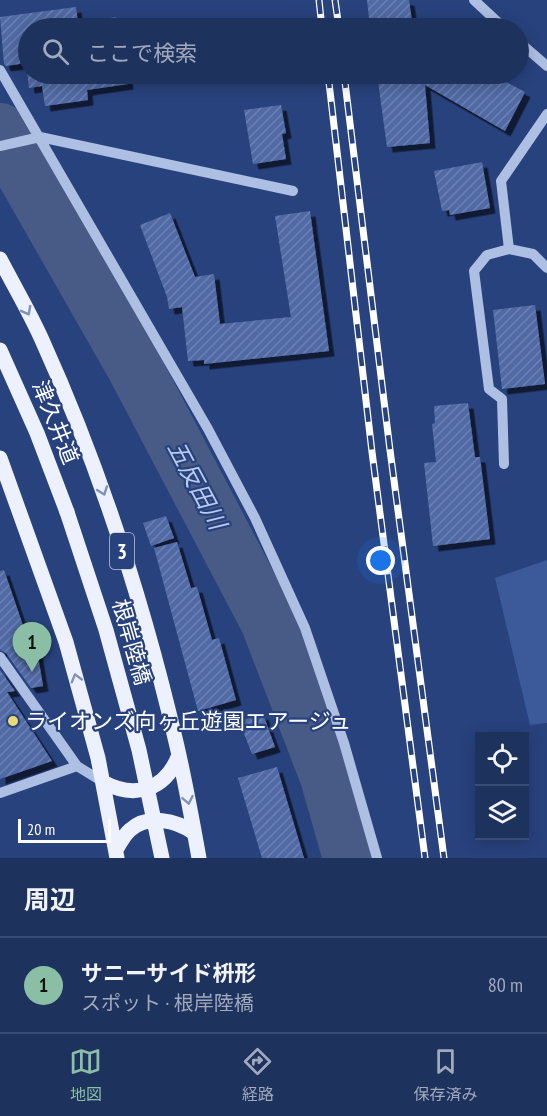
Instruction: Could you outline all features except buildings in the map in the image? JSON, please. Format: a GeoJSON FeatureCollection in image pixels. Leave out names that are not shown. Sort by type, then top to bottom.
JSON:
{"type":"FeatureCollection","features":[{"type":"Feature","properties":{"kind":"main road","name":"3"},"geometry":{"type":"LineString","coordinates":[[0,259],[41,338],[75,417],[105,497],[143,618],[179,755],[199,858]]}},
{"type":"Feature","properties":{"kind":"main road","name":"津久井道"},"geometry":{"type":"LineString","coordinates":[[0,350],[37,433],[67,512]]}},
{"type":"Feature","properties":{"kind":"main road"},"geometry":{"type":"LineString","coordinates":[[0,458],[66,642],[104,782],[117,854]]}},
{"type":"Feature","properties":{"kind":"main road","name":"根岸陸橋"},"geometry":{"type":"LineString","coordinates":[[67,512],[106,630],[130,717],[162,858]]}},
{"type":"Feature","properties":{"kind":"main road"},"geometry":{"type":"LineString","coordinates":[[104,782],[125,790],[155,786],[167,778],[174,769],[179,755]]}},
{"type":"Feature","properties":{"kind":"main road"},"geometry":{"type":"LineString","coordinates":[[117,854],[130,829],[143,823],[160,820],[174,822],[194,833]]}},
{"type":"Feature","properties":{"kind":"street"},"geometry":{"type":"LineString","coordinates":[[474,0],[493,18]]}},
{"type":"Feature","properties":{"kind":"street"},"geometry":{"type":"LineString","coordinates":[[529,50],[547,66]]}},
{"type":"Feature","properties":{"kind":"street"},"geometry":{"type":"LineString","coordinates":[[0,70],[35,138],[208,429],[255,518],[305,628],[344,743],[377,858]]}},
{"type":"Feature","properties":{"kind":"street"},"geometry":{"type":"LineString","coordinates":[[509,249],[501,181],[547,114]]}},
{"type":"Feature","properties":{"kind":"street"},"geometry":{"type":"LineString","coordinates":[[0,146],[35,138],[293,191]]}},
{"type":"Feature","properties":{"kind":"street"},"geometry":{"type":"LineString","coordinates":[[504,464],[502,399],[489,389],[474,271],[487,255],[509,249],[533,254],[547,268]]}},
{"type":"Feature","properties":{"kind":"street"},"geometry":{"type":"LineString","coordinates":[[0,657],[77,766],[104,782]]}},
{"type":"Feature","properties":{"kind":"street"},"geometry":{"type":"LineString","coordinates":[[0,793],[77,766]]}},
{"type":"Feature","properties":{"kind":"shaded area"},"geometry":{"type":"Polygon","coordinates":[[[547,560],[547,723],[530,725],[495,578],[547,560]]]}},
{"type":"Feature","properties":{"kind":"waterway","name":"五反田川"},"geometry":{"type":"LineString","coordinates":[[0,131],[133,364],[268,621],[328,777],[351,858]]}},
{"type":"Feature","properties":{"kind":"railway"},"geometry":{"type":"LineString","coordinates":[[319,0],[321,18]]}},
{"type":"Feature","properties":{"kind":"railway"},"geometry":{"type":"LineString","coordinates":[[335,0],[338,18]]}},
{"type":"Feature","properties":{"kind":"railway"},"geometry":{"type":"LineString","coordinates":[[329,84],[372,452],[425,858]]}},
{"type":"Feature","properties":{"kind":"railway"},"geometry":{"type":"LineString","coordinates":[[345,84],[390,450],[444,858]]}},
{"type":"Feature","properties":{"kind":"place","name":"サニーサイド枡形"},"geometry":{"type":"Point","coordinates":[32,672]}},
{"type":"Feature","properties":{"kind":"place","name":"ライオンズ向ヶ丘遊園エアージュ"},"geometry":{"type":"Point","coordinates":[13,721]}}]}
